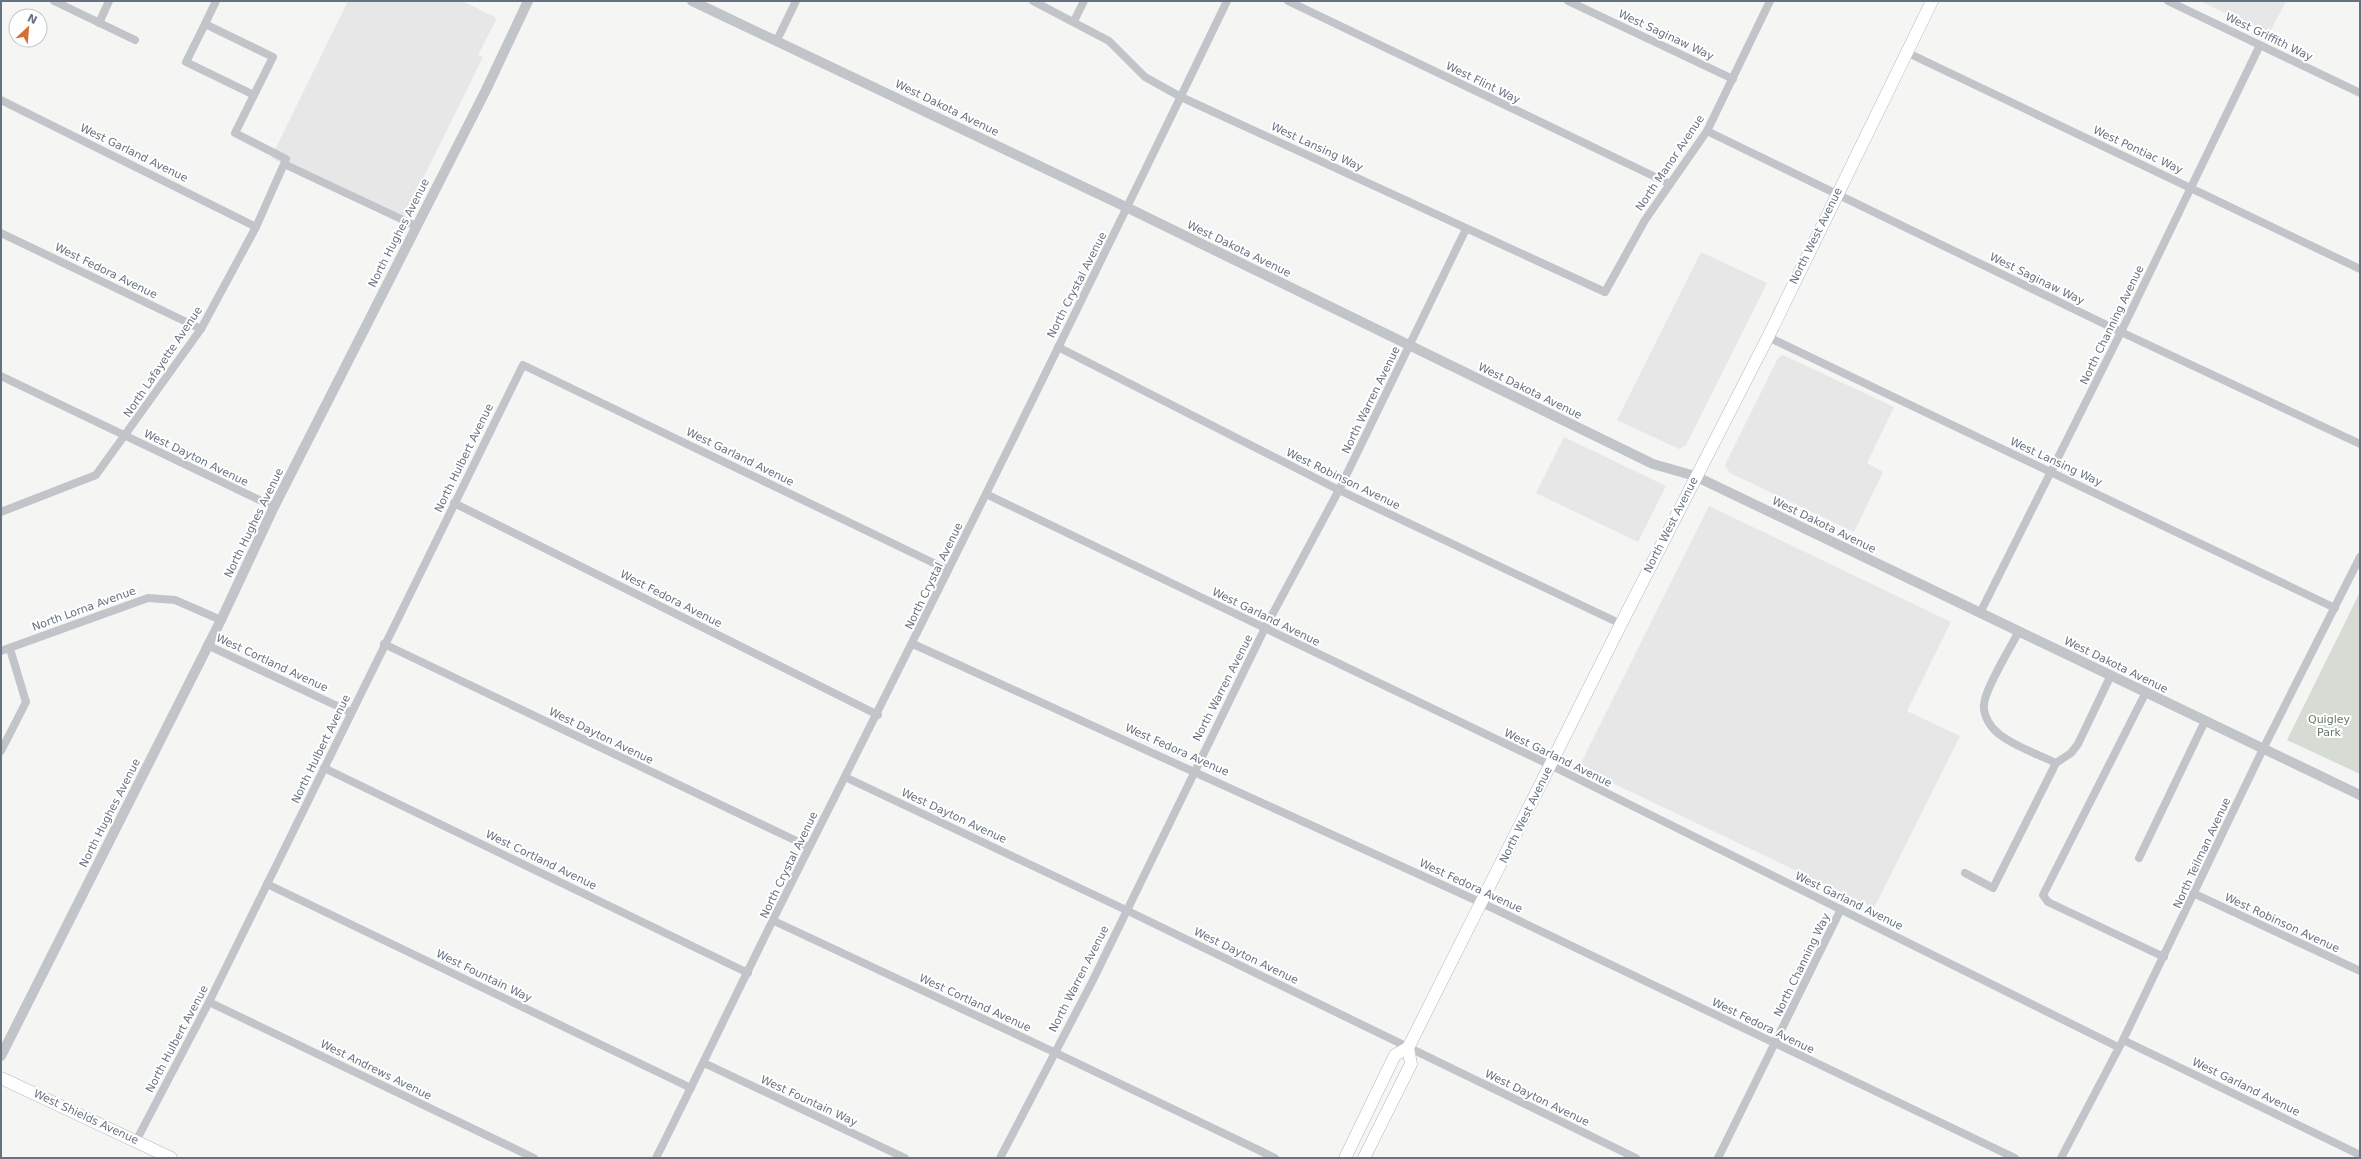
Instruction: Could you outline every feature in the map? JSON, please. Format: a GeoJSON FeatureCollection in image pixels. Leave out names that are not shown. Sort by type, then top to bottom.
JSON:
{"type":"FeatureCollection","features":[{"type":"Feature","properties":{"kind":"main road","name":"North West Avenue"},"geometry":{"type":"LineString","coordinates":[[1345,1158],[1395,1055],[1408,1048],[1482,904],[1695,476],[1768,337],[1836,193],[1932,1]]}},
{"type":"Feature","properties":{"kind":"main road"},"geometry":{"type":"LineString","coordinates":[[1364,1158],[1411,1064],[1408,1048]]}},
{"type":"Feature","properties":{"kind":"main road","name":"West Shields Avenue"},"geometry":{"type":"LineString","coordinates":[[1,1078],[171,1158]]}},
{"type":"Feature","properties":{"kind":"street"},"geometry":{"type":"LineString","coordinates":[[54,1],[135,40]]}},
{"type":"Feature","properties":{"kind":"street"},"geometry":{"type":"LineString","coordinates":[[99,23],[109,1]]}},
{"type":"Feature","properties":{"kind":"street"},"geometry":{"type":"LineString","coordinates":[[216,1],[186,62],[254,95]]}},
{"type":"Feature","properties":{"kind":"street","name":"North Hughes Avenue"},"geometry":{"type":"LineString","coordinates":[[1,1056],[220,620],[274,507],[486,90],[528,1]]}},
{"type":"Feature","properties":{"kind":"street","name":"West Dakota Avenue"},"geometry":{"type":"LineString","coordinates":[[692,1],[777,40],[1128,208],[1653,464],[1695,476],[2360,795]]}},
{"type":"Feature","properties":{"kind":"street"},"geometry":{"type":"LineString","coordinates":[[777,40],[796,1]]}},
{"type":"Feature","properties":{"kind":"street","name":"West Lansing Way"},"geometry":{"type":"LineString","coordinates":[[1033,1],[1109,41],[1145,77],[1181,96],[1604,292]]}},
{"type":"Feature","properties":{"kind":"street"},"geometry":{"type":"LineString","coordinates":[[1074,22],[1084,1]]}},
{"type":"Feature","properties":{"kind":"street","name":"North Crystal Avenue"},"geometry":{"type":"LineString","coordinates":[[656,1158],[774,921],[809,847],[878,715],[948,570],[1128,208],[1227,1]]}},
{"type":"Feature","properties":{"kind":"street","name":"West Flint Way"},"geometry":{"type":"LineString","coordinates":[[1288,1],[1670,184]]}},
{"type":"Feature","properties":{"kind":"street","name":"West Saginaw Way"},"geometry":{"type":"LineString","coordinates":[[1568,1],[1733,79]]}},
{"type":"Feature","properties":{"kind":"street","name":"North Manor Avenue"},"geometry":{"type":"LineString","coordinates":[[1604,292],[1645,220],[1707,132],[1770,1]]}},
{"type":"Feature","properties":{"kind":"street","name":"West Griffith Way"},"geometry":{"type":"LineString","coordinates":[[2168,1],[2360,93]]}},
{"type":"Feature","properties":{"kind":"street"},"geometry":{"type":"LineString","coordinates":[[205,24],[273,57],[236,133],[285,161],[416,226]]}},
{"type":"Feature","properties":{"kind":"street","name":"North Channing Avenue"},"geometry":{"type":"LineString","coordinates":[[1980,613],[2121,332],[2260,45]]}},
{"type":"Feature","properties":{"kind":"street","name":"West Pontiac Way"},"geometry":{"type":"LineString","coordinates":[[1906,52],[2360,269]]}},
{"type":"Feature","properties":{"kind":"street","name":"West Garland Avenue"},"geometry":{"type":"LineString","coordinates":[[1,100],[256,227]]}},
{"type":"Feature","properties":{"kind":"street","name":"West Saginaw Way"},"geometry":{"type":"LineString","coordinates":[[1707,132],[2121,332],[2360,444]]}},
{"type":"Feature","properties":{"kind":"street","name":"North Lafayette Avenue"},"geometry":{"type":"LineString","coordinates":[[1,512],[96,475],[126,436],[201,328],[256,227],[285,161]]}},
{"type":"Feature","properties":{"kind":"street","name":"North Warren Avenue"},"geometry":{"type":"LineString","coordinates":[[1000,1158],[1054,1052],[1092,982],[1194,770],[1265,628],[1339,490],[1466,229]]}},
{"type":"Feature","properties":{"kind":"street","name":"West Fedora Avenue"},"geometry":{"type":"LineString","coordinates":[[1,233],[201,328]]}},
{"type":"Feature","properties":{"kind":"street","name":"West Lansing Way"},"geometry":{"type":"LineString","coordinates":[[1768,337],[2335,608]]}},
{"type":"Feature","properties":{"kind":"street","name":"West Robinson Avenue"},"geometry":{"type":"LineString","coordinates":[[1058,347],[1339,490],[1621,624]]}},
{"type":"Feature","properties":{"kind":"street","name":"West Garland Avenue"},"geometry":{"type":"LineString","coordinates":[[523,365],[948,570]]}},
{"type":"Feature","properties":{"kind":"street","name":"North Hulbert Avenue"},"geometry":{"type":"LineString","coordinates":[[136,1141],[209,1002],[350,712],[523,365]]}},
{"type":"Feature","properties":{"kind":"street","name":"West Dayton Avenue"},"geometry":{"type":"LineString","coordinates":[[1,376],[274,507]]}},
{"type":"Feature","properties":{"kind":"street","name":"West Garland Avenue"},"geometry":{"type":"LineString","coordinates":[[986,494],[1550,765],[2118,1047]]}},
{"type":"Feature","properties":{"kind":"street","name":"West Fedora Avenue"},"geometry":{"type":"LineString","coordinates":[[454,503],[878,715]]}},
{"type":"Feature","properties":{"kind":"street","name":"North Teilman Avenue"},"geometry":{"type":"LineString","coordinates":[[2061,1158],[2123,1040],[2195,894],[2263,749],[2360,556]]}},
{"type":"Feature","properties":{"kind":"street","name":"North Lorna Avenue"},"geometry":{"type":"LineString","coordinates":[[1,651],[148,598],[175,600],[220,620]]}},
{"type":"Feature","properties":{"kind":"street"},"geometry":{"type":"LineString","coordinates":[[2019,631],[1987,694],[1984,706],[1985,713],[1993,728],[2004,738],[2056,763]]}},
{"type":"Feature","properties":{"kind":"street","name":"West Dayton Avenue"},"geometry":{"type":"LineString","coordinates":[[384,644],[809,847]]}},
{"type":"Feature","properties":{"kind":"street","name":"West Fedora Avenue"},"geometry":{"type":"LineString","coordinates":[[913,644],[1194,770],[1482,904],[2015,1158]]}},
{"type":"Feature","properties":{"kind":"street","name":"West Cortland Avenue"},"geometry":{"type":"LineString","coordinates":[[207,645],[350,712]]}},
{"type":"Feature","properties":{"kind":"street"},"geometry":{"type":"LineString","coordinates":[[1,751],[26,702],[10,649]]}},
{"type":"Feature","properties":{"kind":"street"},"geometry":{"type":"LineString","coordinates":[[1966,873],[1993,888],[2056,763],[2070,753],[2078,744],[2111,675]]}},
{"type":"Feature","properties":{"kind":"street"},"geometry":{"type":"LineString","coordinates":[[2146,692],[2044,895],[2048,902],[2164,957]]}},
{"type":"Feature","properties":{"kind":"street"},"geometry":{"type":"LineString","coordinates":[[2139,858],[2205,721]]}},
{"type":"Feature","properties":{"kind":"street","name":"West Cortland Avenue"},"geometry":{"type":"LineString","coordinates":[[324,768],[748,972]]}},
{"type":"Feature","properties":{"kind":"street","name":"West Dayton Avenue"},"geometry":{"type":"LineString","coordinates":[[846,777],[1126,910],[1636,1158]]}},
{"type":"Feature","properties":{"kind":"street","name":"West Fountain Way"},"geometry":{"type":"LineString","coordinates":[[267,884],[691,1088]]}},
{"type":"Feature","properties":{"kind":"street","name":"West Robinson Avenue"},"geometry":{"type":"LineString","coordinates":[[2195,894],[2360,972]]}},
{"type":"Feature","properties":{"kind":"street","name":"North Channing Way"},"geometry":{"type":"LineString","coordinates":[[1718,1158],[1776,1044],[1841,909]]}},
{"type":"Feature","properties":{"kind":"street","name":"West Cortland Avenue"},"geometry":{"type":"LineString","coordinates":[[774,921],[1054,1052],[1275,1158]]}},
{"type":"Feature","properties":{"kind":"street","name":"West Andrews Avenue"},"geometry":{"type":"LineString","coordinates":[[209,1002],[534,1158]]}},
{"type":"Feature","properties":{"kind":"street","name":"West Garland Avenue"},"geometry":{"type":"LineString","coordinates":[[2123,1040],[2360,1155]]}},
{"type":"Feature","properties":{"kind":"street","name":"West Fountain Way"},"geometry":{"type":"LineString","coordinates":[[704,1063],[905,1158]]}},
{"type":"Feature","properties":{"kind":"shaded area"},"geometry":{"type":"Polygon","coordinates":[[[348,1],[462,1],[497,18],[478,55],[483,57],[402,221],[271,158],[348,1]]]}},
{"type":"Feature","properties":{"kind":"shaded area"},"geometry":{"type":"Polygon","coordinates":[[[2200,1],[2286,1],[2269,34],[2200,1]]]}},
{"type":"Feature","properties":{"kind":"shaded area"},"geometry":{"type":"Polygon","coordinates":[[[1701,252],[1767,283],[1686,445],[1679,449],[1617,420],[1701,252]]]}},
{"type":"Feature","properties":{"kind":"shaded area"},"geometry":{"type":"Polygon","coordinates":[[[1783,355],[1894,407],[1867,463],[1883,472],[1854,532],[1730,473],[1725,465],[1778,358],[1783,355]]]}},
{"type":"Feature","properties":{"kind":"shaded area"},"geometry":{"type":"Polygon","coordinates":[[[1564,437],[1666,486],[1638,542],[1536,493],[1564,437]]]}},
{"type":"Feature","properties":{"kind":"shaded area"},"geometry":{"type":"Polygon","coordinates":[[[1709,506],[1951,622],[1907,711],[1960,736],[1874,908],[1579,767],[1709,506]]]}},
{"type":"Feature","properties":{"kind":"green space","name":"Quigley Park"},"geometry":{"type":"Polygon","coordinates":[[[2360,592],[2360,774],[2287,740],[2360,592]]]}}]}
